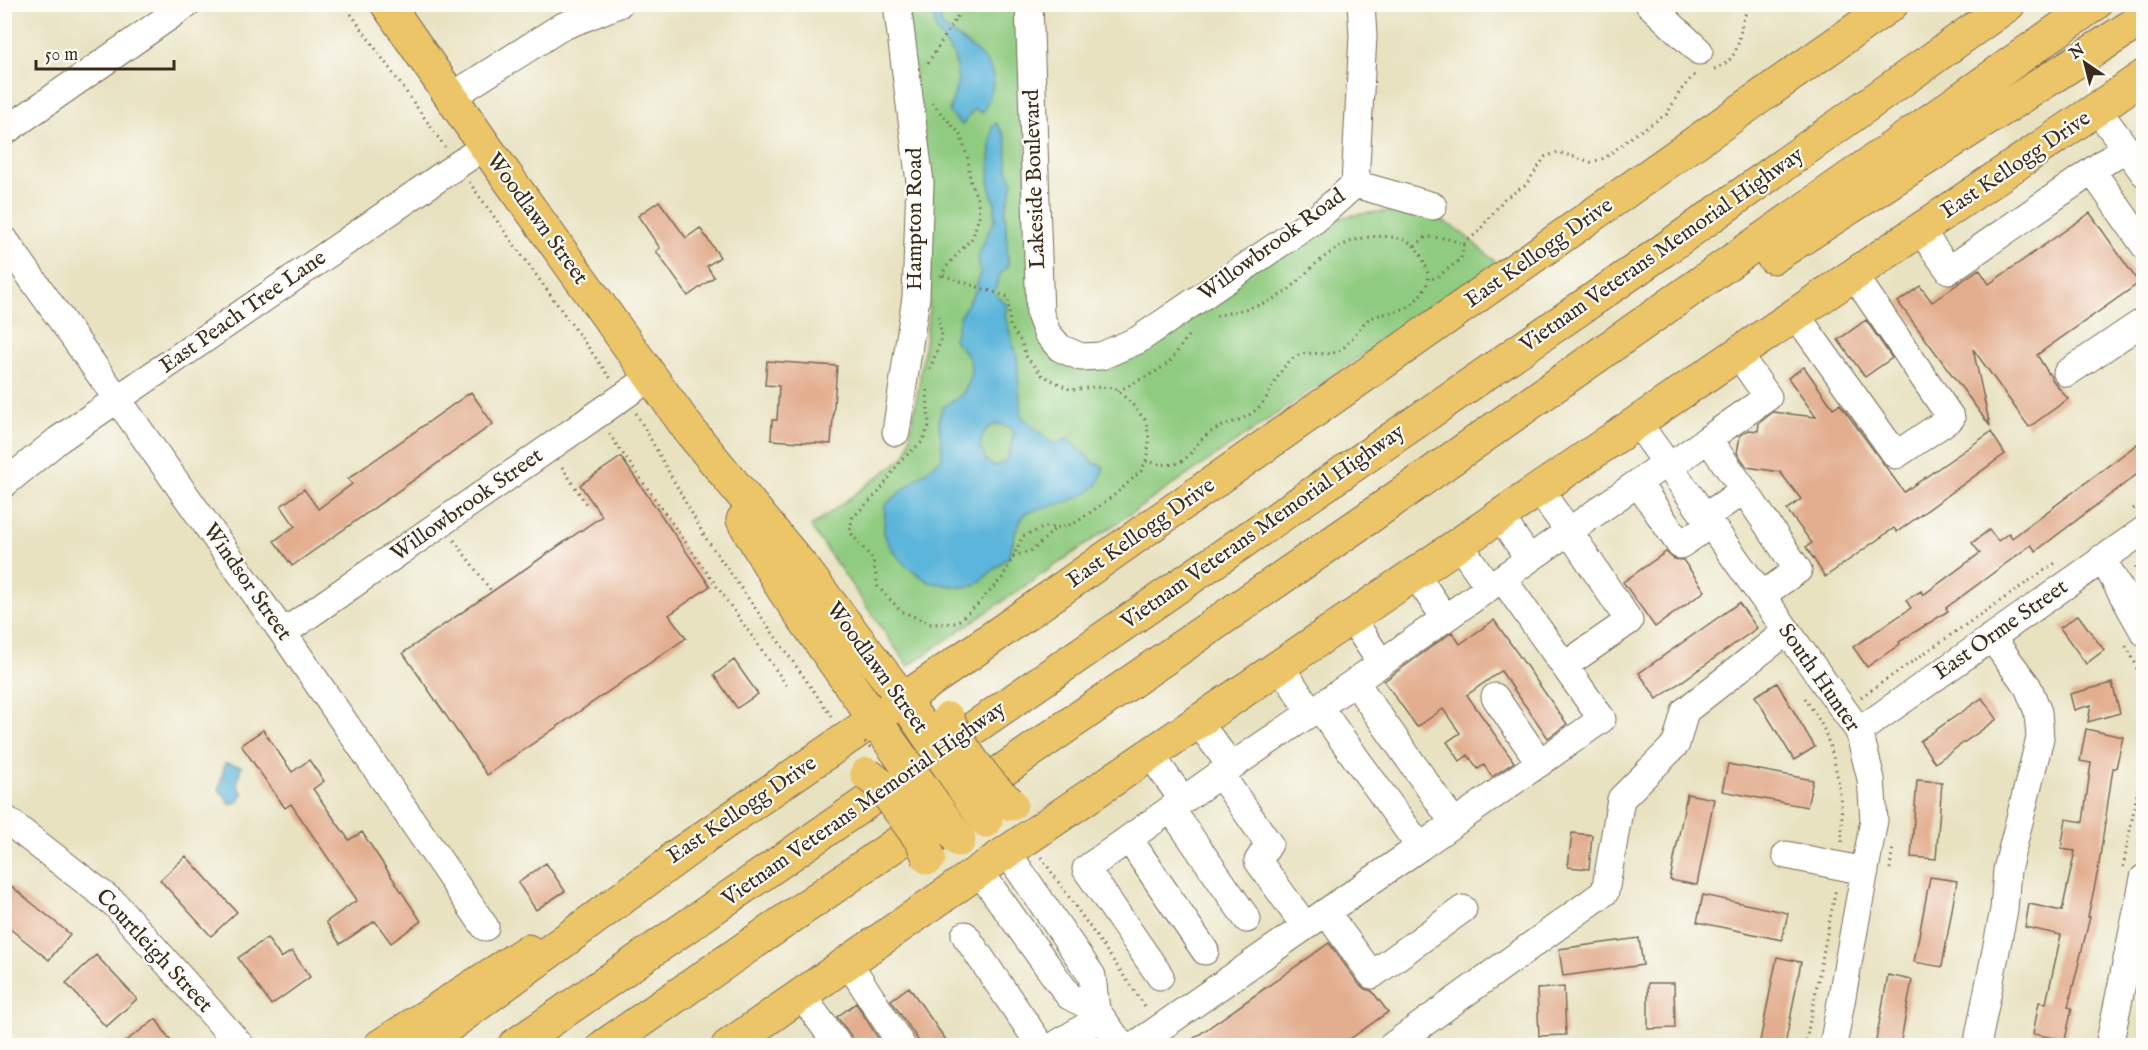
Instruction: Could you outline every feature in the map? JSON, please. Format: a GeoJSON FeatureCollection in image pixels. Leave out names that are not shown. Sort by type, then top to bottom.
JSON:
{"type":"FeatureCollection","features":[{"type":"Feature","properties":{"kind":"main road","name":"Woodlawn Street"},"geometry":{"type":"LineString","coordinates":[[387,4],[485,146],[690,431],[807,573],[903,699],[937,727],[952,731],[994,790],[998,812],[1022,853]]}},
{"type":"Feature","properties":{"kind":"main road","name":"East Kellogg Drive"},"geometry":{"type":"LineString","coordinates":[[380,1046],[700,841],[1892,4]]}},
{"type":"Feature","properties":{"kind":"main road"},"geometry":{"type":"LineString","coordinates":[[1640,267],[1979,4]]}},
{"type":"Feature","properties":{"kind":"main road","name":"Vietnam Veterans Memorial Highway"},"geometry":{"type":"LineString","coordinates":[[514,1046],[1640,267],[2009,4]]}},
{"type":"Feature","properties":{"kind":"main road"},"geometry":{"type":"LineString","coordinates":[[604,1046],[1368,518],[2095,4]]}},
{"type":"Feature","properties":{"kind":"main road"},"geometry":{"type":"LineString","coordinates":[[1368,518],[2144,18]]}},
{"type":"Feature","properties":{"kind":"main road","name":"East Kellogg Drive"},"geometry":{"type":"LineString","coordinates":[[728,1046],[979,871],[1022,853],[1076,805],[2144,76]]}},
{"type":"Feature","properties":{"kind":"main road","name":"Woodlawn Street"},"geometry":{"type":"LineString","coordinates":[[690,431],[783,589],[979,871]]}},
{"type":"Feature","properties":{"kind":"main road"},"geometry":{"type":"LineString","coordinates":[[937,727],[945,708],[947,686],[965,657]]}},
{"type":"Feature","properties":{"kind":"main road"},"geometry":{"type":"LineString","coordinates":[[797,774],[837,765],[867,774],[882,786],[923,843],[929,858],[931,870],[927,894],[909,919]]}},
{"type":"Feature","properties":{"kind":"main road"},"geometry":{"type":"LineString","coordinates":[[998,812],[1025,810],[1041,812],[1076,805]]}},
{"type":"Feature","properties":{"kind":"main road"},"geometry":{"type":"LineString","coordinates":[[421,1046],[700,841]]}},
{"type":"Feature","properties":{"kind":"street"},"geometry":{"type":"LineString","coordinates":[[4,132],[187,4]]}},
{"type":"Feature","properties":{"kind":"street"},"geometry":{"type":"LineString","coordinates":[[451,97],[561,27],[619,4]]}},
{"type":"Feature","properties":{"kind":"street","name":"Hampton Road"},"geometry":{"type":"LineString","coordinates":[[896,432],[916,297],[920,182],[897,4]]}},
{"type":"Feature","properties":{"kind":"street","name":"Lakeside Boulevard"},"geometry":{"type":"LineString","coordinates":[[1029,4],[1040,314],[1047,333],[1060,348]]}},
{"type":"Feature","properties":{"kind":"street","name":"Willowbrook Road"},"geometry":{"type":"LineString","coordinates":[[1060,348],[1081,357],[1101,356],[1138,340],[1316,219],[1355,184],[1363,36],[1361,4]]}},
{"type":"Feature","properties":{"kind":"street"},"geometry":{"type":"LineString","coordinates":[[1649,4],[1704,64]]}},
{"type":"Feature","properties":{"kind":"street"},"geometry":{"type":"LineString","coordinates":[[1920,230],[1949,270],[2092,171],[2137,158],[2097,109]]}},
{"type":"Feature","properties":{"kind":"street","name":"East Peach Tree Lane"},"geometry":{"type":"LineString","coordinates":[[4,484],[58,440],[485,146]]}},
{"type":"Feature","properties":{"kind":"street"},"geometry":{"type":"LineString","coordinates":[[2092,171],[2144,245]]}},
{"type":"Feature","properties":{"kind":"street"},"geometry":{"type":"LineString","coordinates":[[1355,184],[1433,206]]}},
{"type":"Feature","properties":{"kind":"street","name":"Windsor Street"},"geometry":{"type":"LineString","coordinates":[[4,239],[283,633],[485,927]]}},
{"type":"Feature","properties":{"kind":"street"},"geometry":{"type":"LineString","coordinates":[[1796,315],[1896,455],[1951,418],[1854,275]]}},
{"type":"Feature","properties":{"kind":"street"},"geometry":{"type":"LineString","coordinates":[[2067,373],[2144,321]]}},
{"type":"Feature","properties":{"kind":"street"},"geometry":{"type":"LineString","coordinates":[[1160,976],[1086,869],[1638,483],[1708,440],[1768,397],[1738,354]]}},
{"type":"Feature","properties":{"kind":"street","name":"Willowbrook Street"},"geometry":{"type":"LineString","coordinates":[[283,633],[651,377]]}},
{"type":"Feature","properties":{"kind":"street","name":"South Hunter"},"geometry":{"type":"LineString","coordinates":[[1637,422],[1859,731],[1871,779],[1874,820],[1853,868],[1833,1046]]}},
{"type":"Feature","properties":{"kind":"street"},"geometry":{"type":"LineString","coordinates":[[1708,440],[1798,570],[1762,595]]}},
{"type":"Feature","properties":{"kind":"street"},"geometry":{"type":"LineString","coordinates":[[1638,483],[1680,545],[1744,490]]}},
{"type":"Feature","properties":{"kind":"street"},"geometry":{"type":"LineString","coordinates":[[1539,490],[1629,621],[1564,666]]}},
{"type":"Feature","properties":{"kind":"street"},"geometry":{"type":"LineString","coordinates":[[1500,516],[1529,559]]}},
{"type":"Feature","properties":{"kind":"street","name":"East Orme Street"},"geometry":{"type":"LineString","coordinates":[[1859,731],[2102,558],[2134,522]]}},
{"type":"Feature","properties":{"kind":"street"},"geometry":{"type":"LineString","coordinates":[[1134,1046],[1602,719],[1564,666],[1496,583],[1459,544]]}},
{"type":"Feature","properties":{"kind":"street"},"geometry":{"type":"LineString","coordinates":[[2102,558],[2144,632]]}},
{"type":"Feature","properties":{"kind":"street"},"geometry":{"type":"LineString","coordinates":[[1414,574],[1445,618]]}},
{"type":"Feature","properties":{"kind":"street"},"geometry":{"type":"LineString","coordinates":[[1351,617],[1381,663]]}},
{"type":"Feature","properties":{"kind":"street"},"geometry":{"type":"LineString","coordinates":[[1392,1046],[1605,892],[1621,799],[1676,744],[1685,711],[1787,631]]}},
{"type":"Feature","properties":{"kind":"street"},"geometry":{"type":"LineString","coordinates":[[1977,1046],[2004,910],[2007,870],[2040,738],[2038,712],[2028,687],[1991,637]]}},
{"type":"Feature","properties":{"kind":"street"},"geometry":{"type":"LineString","coordinates":[[1280,666],[1420,847]]}},
{"type":"Feature","properties":{"kind":"street"},"geometry":{"type":"LineString","coordinates":[[1355,682],[1454,823]]}},
{"type":"Feature","properties":{"kind":"street"},"geometry":{"type":"LineString","coordinates":[[1495,697],[1540,763]]}},
{"type":"Feature","properties":{"kind":"street"},"geometry":{"type":"LineString","coordinates":[[1198,722],[1269,844],[1258,861],[1372,975],[1463,909]]}},
{"type":"Feature","properties":{"kind":"street"},"geometry":{"type":"LineString","coordinates":[[1150,754],[1177,805],[1247,919]]}},
{"type":"Feature","properties":{"kind":"street","name":"Courtleigh Street"},"geometry":{"type":"LineString","coordinates":[[4,818],[115,904],[241,1046]]}},
{"type":"Feature","properties":{"kind":"street"},"geometry":{"type":"LineString","coordinates":[[1129,839],[1205,951]]}},
{"type":"Feature","properties":{"kind":"street","name":"Woodlawn Street"},"geometry":{"type":"LineString","coordinates":[[1022,853],[1092,976],[1098,1014]]}},
{"type":"Feature","properties":{"kind":"street"},"geometry":{"type":"LineString","coordinates":[[1786,855],[1853,868]]}},
{"type":"Feature","properties":{"kind":"street","name":"Woodlawn Street"},"geometry":{"type":"LineString","coordinates":[[979,871],[1069,996],[1098,1014],[1122,1046]]}},
{"type":"Feature","properties":{"kind":"street"},"geometry":{"type":"LineString","coordinates":[[2109,1046],[2144,878]]}},
{"type":"Feature","properties":{"kind":"street"},"geometry":{"type":"LineString","coordinates":[[965,935],[1041,1046]]}},
{"type":"Feature","properties":{"kind":"street"},"geometry":{"type":"LineString","coordinates":[[848,962],[902,1046]]}},
{"type":"Feature","properties":{"kind":"street"},"geometry":{"type":"LineString","coordinates":[[801,995],[839,1046]]}},
{"type":"Feature","properties":{"kind":"street"},"geometry":{"type":"LineString","coordinates":[[1054,1046],[1098,1014]]}},
{"type":"Feature","properties":{"kind":"path"},"geometry":{"type":"LineString","coordinates":[[344,4],[640,419],[705,537],[838,726]]}},
{"type":"Feature","properties":{"kind":"path"},"geometry":{"type":"LineString","coordinates":[[926,67],[965,4]]}},
{"type":"Feature","properties":{"kind":"path"},"geometry":{"type":"LineString","coordinates":[[1428,279],[1436,278],[1461,259],[1464,244],[1478,232],[1504,199],[1526,185],[1545,157],[1558,152],[1591,162],[1605,158],[1634,135],[1667,114],[1686,83],[1704,64],[1720,67],[1734,56],[1741,36],[1744,15],[1756,4]]}},
{"type":"Feature","properties":{"kind":"path"},"geometry":{"type":"LineString","coordinates":[[929,99],[960,134],[968,159],[970,180],[978,201],[979,216],[973,237],[946,267],[938,284]]}},
{"type":"Feature","properties":{"kind":"path"},"geometry":{"type":"LineString","coordinates":[[1146,461],[1164,466],[1175,465],[1188,458],[1214,430],[1238,422],[1257,409],[1295,357],[1309,353],[1335,352],[1350,341],[1370,318],[1408,307],[1420,294],[1428,279],[1424,260],[1415,246],[1401,238],[1365,237],[1343,243],[1322,258],[1280,296],[1253,308],[1212,317]]}},
{"type":"Feature","properties":{"kind":"path"},"geometry":{"type":"LineString","coordinates":[[1415,246],[1426,237],[1446,238],[1464,244]]}},
{"type":"Feature","properties":{"kind":"path"},"geometry":{"type":"LineString","coordinates":[[927,385],[929,426],[922,442],[901,460],[879,492],[852,518],[850,532],[873,560],[878,587],[901,611],[931,624],[956,623],[1003,578],[1023,536],[1046,527],[1077,522],[1117,493],[1142,470],[1148,455],[1149,439],[1146,421],[1115,388],[1094,387],[1071,390],[1042,375],[1026,356],[1022,343],[1010,326],[1008,297],[942,275]]}},
{"type":"Feature","properties":{"kind":"path"},"geometry":{"type":"LineString","coordinates":[[928,374],[942,337],[937,308]]}},
{"type":"Feature","properties":{"kind":"path"},"geometry":{"type":"LineString","coordinates":[[1118,391],[1170,362],[1194,326]]}},
{"type":"Feature","properties":{"kind":"path"},"geometry":{"type":"LineString","coordinates":[[608,432],[788,687]]}},
{"type":"Feature","properties":{"kind":"path"},"geometry":{"type":"LineString","coordinates":[[561,465],[586,504]]}},
{"type":"Feature","properties":{"kind":"path"},"geometry":{"type":"LineString","coordinates":[[2134,522],[2144,501]]}},
{"type":"Feature","properties":{"kind":"path"},"geometry":{"type":"LineString","coordinates":[[1013,556],[1033,550],[1057,527]]}},
{"type":"Feature","properties":{"kind":"path"},"geometry":{"type":"LineString","coordinates":[[454,540],[492,592]]}},
{"type":"Feature","properties":{"kind":"path"},"geometry":{"type":"LineString","coordinates":[[1854,702],[2066,555]]}},
{"type":"Feature","properties":{"kind":"path"},"geometry":{"type":"LineString","coordinates":[[2134,566],[2144,577]]}},
{"type":"Feature","properties":{"kind":"path"},"geometry":{"type":"LineString","coordinates":[[1804,696],[1826,733],[1838,777],[1853,868],[1805,1046]]}},
{"type":"Feature","properties":{"kind":"path"},"geometry":{"type":"LineString","coordinates":[[1022,853],[1159,1028]]}},
{"type":"Feature","properties":{"kind":"path"},"geometry":{"type":"LineString","coordinates":[[2137,1046],[2144,1013]]}},
{"type":"Feature","properties":{"kind":"green space"},"geometry":{"type":"Polygon","coordinates":[[[904,5],[1020,5],[1032,313],[1082,365],[1341,217],[1401,212],[1431,217],[1458,230],[1497,263],[908,666],[811,527],[903,458],[908,448],[929,315],[929,228],[904,5]]]}},
{"type":"Feature","properties":{"kind":"water"},"geometry":{"type":"Polygon","coordinates":[[[932,5],[958,5],[957,11],[951,10],[942,15],[940,20],[942,26],[975,51],[989,67],[993,76],[993,85],[983,113],[974,109],[962,125],[949,112],[958,82],[954,56],[936,30],[932,5]]]}},
{"type":"Feature","properties":{"kind":"water"},"geometry":{"type":"Polygon","coordinates":[[[996,123],[1005,138],[1007,166],[1013,183],[1005,211],[1008,265],[999,276],[994,293],[1007,305],[1005,316],[1017,357],[1021,416],[1052,443],[1059,443],[1067,438],[1094,463],[1104,467],[1097,485],[1082,496],[1025,513],[1016,530],[1009,556],[975,586],[958,587],[929,582],[905,565],[891,548],[884,534],[885,505],[942,458],[939,421],[941,411],[944,406],[963,394],[970,379],[969,358],[954,340],[960,316],[975,292],[980,273],[978,257],[995,220],[995,203],[989,179],[992,128],[996,123]],[[994,425],[987,429],[982,439],[980,447],[987,462],[995,466],[1007,460],[1014,433],[1009,427],[994,425]]]}},
{"type":"Feature","properties":{"kind":"water"},"geometry":{"type":"Polygon","coordinates":[[[225,763],[241,766],[237,785],[243,794],[241,799],[234,804],[233,802],[230,804],[219,789],[225,763]]]}},
{"type":"Feature","properties":{"kind":"building"},"geometry":{"type":"Polygon","coordinates":[[[659,201],[686,238],[700,228],[720,257],[707,266],[714,277],[688,296],[656,251],[660,248],[638,216],[659,201]]]}},
{"type":"Feature","properties":{"kind":"building"},"geometry":{"type":"Polygon","coordinates":[[[2090,213],[2139,283],[2037,355],[2068,399],[2029,427],[1973,349],[1990,426],[1898,302],[1920,286],[1932,302],[1979,269],[1989,284],[2090,213]]]}},
{"type":"Feature","properties":{"kind":"building"},"geometry":{"type":"Polygon","coordinates":[[[1866,320],[1892,358],[1865,377],[1838,340],[1866,320]]]}},
{"type":"Feature","properties":{"kind":"building"},"geometry":{"type":"Polygon","coordinates":[[[767,361],[837,366],[831,444],[771,440],[772,420],[777,420],[779,386],[765,385],[767,361]]]}},
{"type":"Feature","properties":{"kind":"building"},"geometry":{"type":"Polygon","coordinates":[[[1804,367],[1833,408],[1840,404],[1904,492],[1991,432],[2005,454],[1897,532],[1894,528],[1825,577],[1806,547],[1812,543],[1787,510],[1801,499],[1780,472],[1747,467],[1737,453],[1740,436],[1749,430],[1758,431],[1759,423],[1773,412],[1816,417],[1788,378],[1804,367]]]}},
{"type":"Feature","properties":{"kind":"building"},"geometry":{"type":"Polygon","coordinates":[[[471,392],[493,424],[292,566],[274,541],[295,526],[281,506],[304,489],[318,509],[352,484],[348,479],[471,392]]]}},
{"type":"Feature","properties":{"kind":"building"},"geometry":{"type":"Polygon","coordinates":[[[2144,439],[2144,469],[2036,551],[2031,545],[1946,608],[1948,611],[1899,642],[1900,644],[1867,667],[1853,647],[1911,608],[1906,600],[1921,591],[1923,595],[1980,553],[1972,543],[1989,530],[1998,541],[2009,533],[2012,538],[2144,439]]]}},
{"type":"Feature","properties":{"kind":"building"},"geometry":{"type":"Polygon","coordinates":[[[621,457],[710,586],[669,615],[686,638],[487,775],[403,653],[602,516],[580,485],[621,457]]]}},
{"type":"Feature","properties":{"kind":"building"},"geometry":{"type":"Polygon","coordinates":[[[1666,552],[1674,559],[1683,560],[1705,591],[1655,627],[1623,582],[1666,552]]]}},
{"type":"Feature","properties":{"kind":"building"},"geometry":{"type":"Polygon","coordinates":[[[1739,603],[1757,628],[1657,699],[1639,673],[1739,603]]]}},
{"type":"Feature","properties":{"kind":"building"},"geometry":{"type":"Polygon","coordinates":[[[2078,615],[2104,650],[2086,664],[2060,628],[2078,615]]]}},
{"type":"Feature","properties":{"kind":"building"},"geometry":{"type":"Polygon","coordinates":[[[1494,620],[1567,724],[1548,738],[1501,671],[1467,695],[1514,762],[1492,777],[1484,765],[1478,769],[1468,755],[1460,761],[1447,742],[1460,733],[1443,709],[1417,727],[1384,681],[1452,632],[1460,644],[1494,620]]]}},
{"type":"Feature","properties":{"kind":"building"},"geometry":{"type":"Polygon","coordinates":[[[734,660],[758,694],[737,708],[714,675],[734,660]]]}},
{"type":"Feature","properties":{"kind":"building"},"geometry":{"type":"Polygon","coordinates":[[[1777,683],[1815,747],[1794,760],[1755,696],[1777,683]]]}},
{"type":"Feature","properties":{"kind":"building"},"geometry":{"type":"Polygon","coordinates":[[[2112,683],[2120,713],[2088,722],[2091,705],[2074,710],[2070,694],[2112,683]]]}},
{"type":"Feature","properties":{"kind":"building"},"geometry":{"type":"Polygon","coordinates":[[[1982,698],[1997,719],[1935,763],[1920,741],[1982,698]]]}},
{"type":"Feature","properties":{"kind":"building"},"geometry":{"type":"Polygon","coordinates":[[[2086,729],[2123,737],[2116,768],[2113,768],[2098,870],[2088,917],[2090,917],[2068,1007],[2072,1008],[2065,1040],[2033,1034],[2039,1002],[2046,1003],[2061,935],[2025,927],[2029,904],[2062,911],[2075,851],[2061,849],[2066,819],[2083,822],[2091,763],[2080,761],[2086,729]]]}},
{"type":"Feature","properties":{"kind":"building"},"geometry":{"type":"Polygon","coordinates":[[[263,730],[292,772],[309,760],[324,781],[313,789],[349,840],[362,832],[421,921],[391,943],[375,921],[340,944],[326,922],[357,900],[291,804],[285,808],[241,745],[263,730]]]}},
{"type":"Feature","properties":{"kind":"building"},"geometry":{"type":"Polygon","coordinates":[[[1728,764],[1813,780],[1807,807],[1722,791],[1728,764]]]}},
{"type":"Feature","properties":{"kind":"building"},"geometry":{"type":"Polygon","coordinates":[[[1917,780],[1942,782],[1936,859],[1911,857],[1917,780]]]}},
{"type":"Feature","properties":{"kind":"building"},"geometry":{"type":"Polygon","coordinates":[[[1687,794],[1714,799],[1697,885],[1670,880],[1687,794]]]}},
{"type":"Feature","properties":{"kind":"building"},"geometry":{"type":"Polygon","coordinates":[[[1572,833],[1592,835],[1589,869],[1568,867],[1572,833]]]}},
{"type":"Feature","properties":{"kind":"building"},"geometry":{"type":"Polygon","coordinates":[[[186,856],[237,912],[211,936],[160,880],[186,856]]]}},
{"type":"Feature","properties":{"kind":"building"},"geometry":{"type":"Polygon","coordinates":[[[546,863],[565,891],[536,910],[518,883],[546,863]]]}},
{"type":"Feature","properties":{"kind":"building"},"geometry":{"type":"Polygon","coordinates":[[[1930,877],[1957,881],[1942,967],[1914,962],[1930,877]]]}},
{"type":"Feature","properties":{"kind":"building"},"geometry":{"type":"Polygon","coordinates":[[[11,886],[70,934],[49,960],[4,924],[4,894],[11,886]]]}},
{"type":"Feature","properties":{"kind":"building"},"geometry":{"type":"Polygon","coordinates":[[[1703,895],[1788,913],[1782,940],[1697,922],[1703,895]]]}},
{"type":"Feature","properties":{"kind":"building"},"geometry":{"type":"Polygon","coordinates":[[[267,938],[281,958],[292,951],[310,977],[271,1005],[238,958],[267,938]]]}},
{"type":"Feature","properties":{"kind":"building"},"geometry":{"type":"Polygon","coordinates":[[[1639,938],[1643,965],[1563,976],[1559,949],[1639,938]]]}},
{"type":"Feature","properties":{"kind":"building"},"geometry":{"type":"Polygon","coordinates":[[[1329,943],[1359,984],[1372,991],[1388,1012],[1340,1046],[1183,1046],[1329,943]]]}},
{"type":"Feature","properties":{"kind":"building"},"geometry":{"type":"Polygon","coordinates":[[[96,955],[137,999],[106,1027],[66,983],[96,955]]]}},
{"type":"Feature","properties":{"kind":"building"},"geometry":{"type":"Polygon","coordinates":[[[1777,957],[1801,962],[1785,1046],[1759,1046],[1777,957]]]}},
{"type":"Feature","properties":{"kind":"building"},"geometry":{"type":"Polygon","coordinates":[[[1888,975],[1912,980],[1900,1046],[1875,1046],[1888,975]]]}},
{"type":"Feature","properties":{"kind":"building"},"geometry":{"type":"Polygon","coordinates":[[[1648,983],[1674,983],[1675,1028],[1648,1029],[1648,983]]]}},
{"type":"Feature","properties":{"kind":"building"},"geometry":{"type":"Polygon","coordinates":[[[909,987],[950,1046],[922,1046],[891,1000],[909,987]]]}},
{"type":"Feature","properties":{"kind":"building"},"geometry":{"type":"Polygon","coordinates":[[[1564,987],[1566,1035],[1539,1036],[1537,989],[1564,987]]]}},
{"type":"Feature","properties":{"kind":"building"},"geometry":{"type":"Polygon","coordinates":[[[856,1003],[883,1046],[855,1046],[852,1037],[837,1017],[856,1003]]]}},
{"type":"Feature","properties":{"kind":"building"},"geometry":{"type":"Polygon","coordinates":[[[156,1019],[174,1046],[119,1046],[156,1019]]]}}]}
